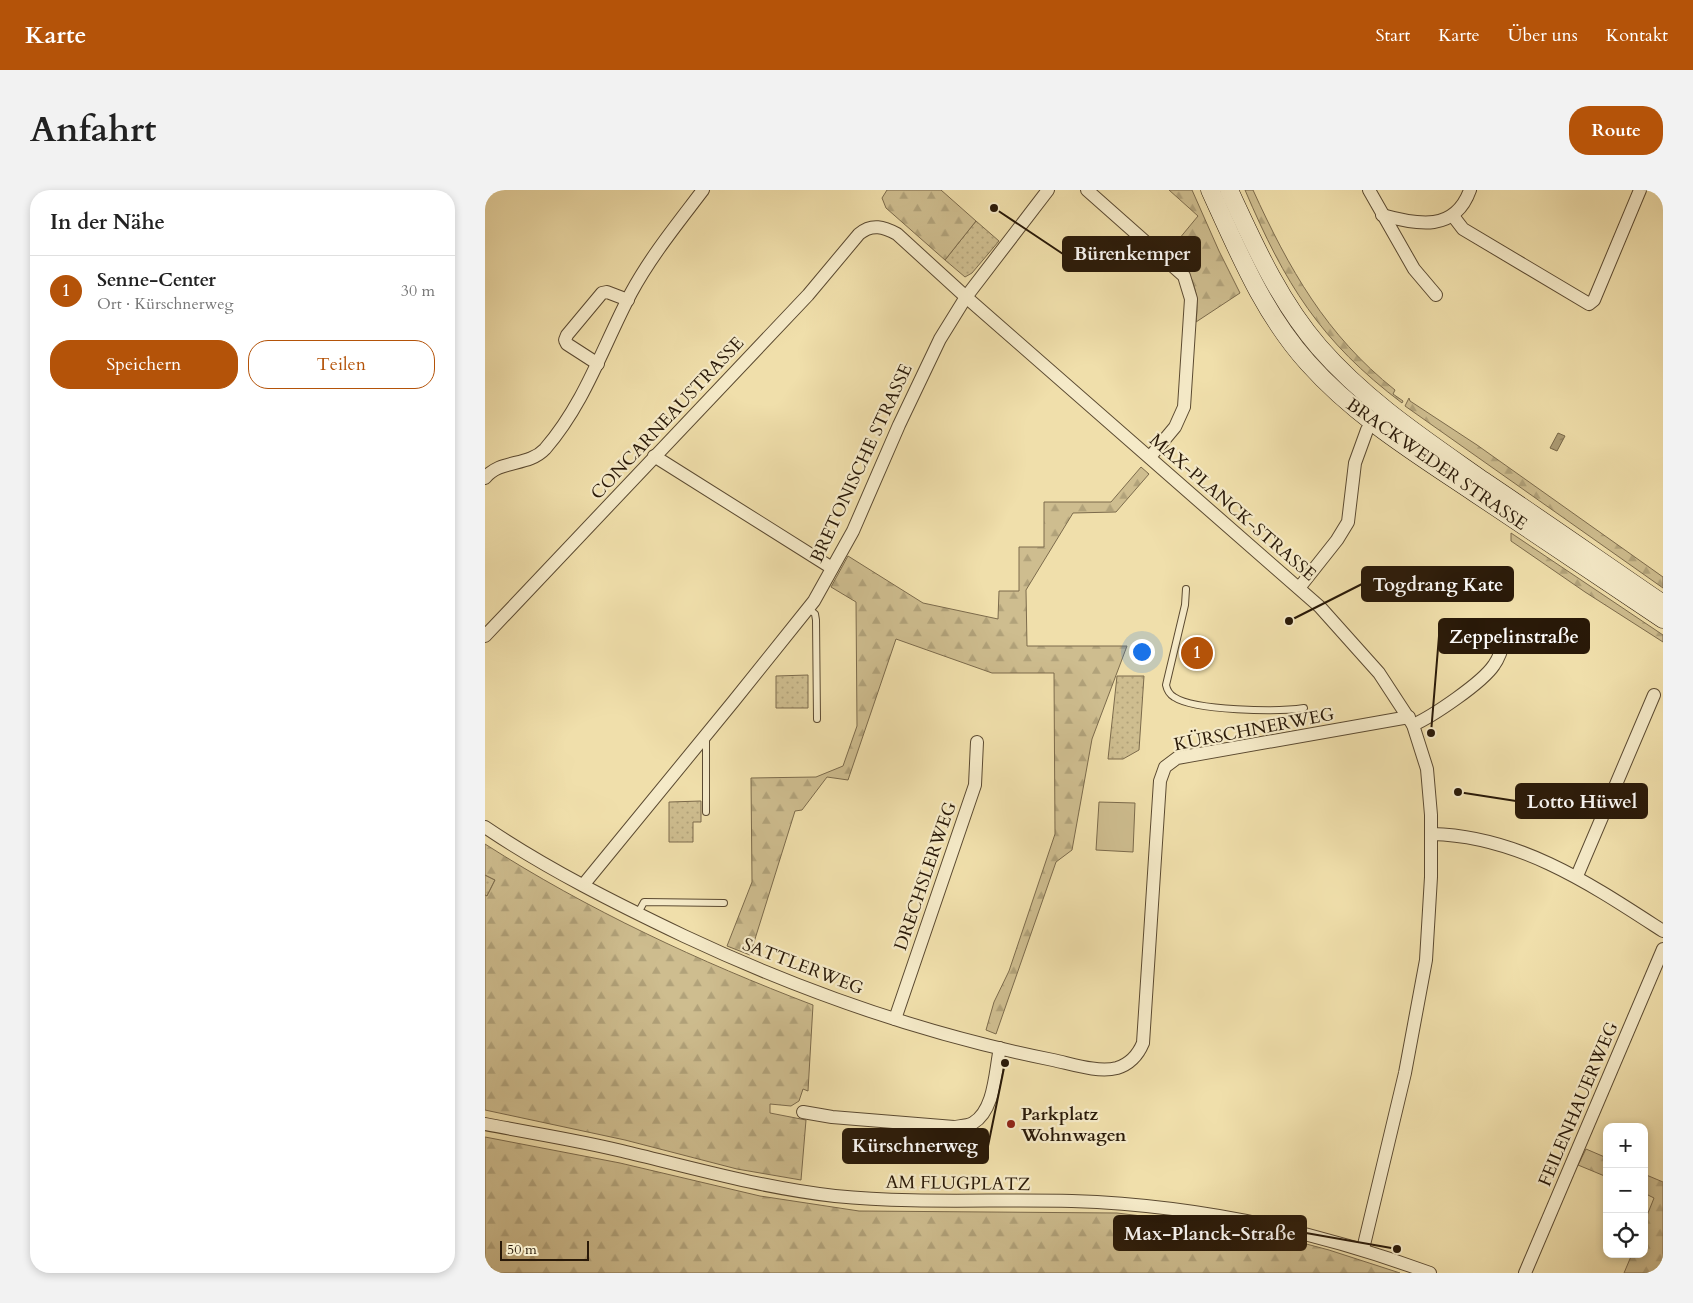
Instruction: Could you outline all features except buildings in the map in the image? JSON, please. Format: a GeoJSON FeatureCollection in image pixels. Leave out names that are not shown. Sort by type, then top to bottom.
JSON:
{"type":"FeatureCollection","features":[{"type":"Feature","properties":{"kind":"main road","name":"BRACKWEDER STRASSE"},"geometry":{"type":"LineString","coordinates":[[1210,190],[1250,278],[1280,326],[1308,363],[1344,399],[1378,416],[1663,604]]}},
{"type":"Feature","properties":{"kind":"main road","name":"BRACKWEDER STRASSE"},"geometry":{"type":"LineString","coordinates":[[1229,190],[1268,272],[1291,311],[1318,346],[1356,386],[1378,416],[1439,470],[1663,619]]}},
{"type":"Feature","properties":{"kind":"street"},"geometry":{"type":"LineString","coordinates":[[485,478],[496,468],[526,461],[545,449],[579,402],[628,300],[652,260],[703,190]]}},
{"type":"Feature","properties":{"kind":"street","name":"BRETONISCHE STRASSE"},"geometry":{"type":"LineString","coordinates":[[583,884],[808,608],[853,531],[929,360],[965,297],[1048,190]]}},
{"type":"Feature","properties":{"kind":"street"},"geometry":{"type":"LineString","coordinates":[[1087,190],[1184,276],[1190,289],[1185,407],[1175,427],[1150,457]]}},
{"type":"Feature","properties":{"kind":"street"},"geometry":{"type":"LineString","coordinates":[[1369,190],[1414,269],[1436,295]]}},
{"type":"Feature","properties":{"kind":"street"},"geometry":{"type":"LineString","coordinates":[[1382,215],[1416,222],[1443,220],[1453,216],[1464,205],[1471,190]]}},
{"type":"Feature","properties":{"kind":"street"},"geometry":{"type":"LineString","coordinates":[[1453,216],[1463,229],[1589,304],[1594,300],[1640,190]]}},
{"type":"Feature","properties":{"kind":"street","name":"MAX-PLANCK-STRASSE"},"geometry":{"type":"LineString","coordinates":[[875,227],[885,227],[897,234],[965,297],[1299,588],[1364,654],[1411,721],[1427,769],[1432,834],[1428,938],[1421,994],[1405,1073],[1363,1249]]}},
{"type":"Feature","properties":{"kind":"street","name":"CONCARNEAUSTRASSE"},"geometry":{"type":"LineString","coordinates":[[485,636],[808,295],[859,234],[866,228],[875,227]]}},
{"type":"Feature","properties":{"kind":"street"},"geometry":{"type":"LineString","coordinates":[[598,364],[567,344],[565,340],[567,335],[602,293],[607,292],[628,300]]}},
{"type":"Feature","properties":{"kind":"street"},"geometry":{"type":"LineString","coordinates":[[1299,588],[1337,540],[1348,522],[1355,463],[1362,441],[1378,416]]}},
{"type":"Feature","properties":{"kind":"street"},"geometry":{"type":"LineString","coordinates":[[654,456],[832,568]]}},
{"type":"Feature","properties":{"kind":"street","name":"KÜRSCHNERWEG"},"geometry":{"type":"LineString","coordinates":[[1131,1060],[1139,1053],[1144,1033],[1160,781],[1165,767],[1177,758],[1411,721],[1434,714],[1487,674],[1499,656],[1509,625]]}},
{"type":"Feature","properties":{"kind":"street"},"geometry":{"type":"LineString","coordinates":[[1577,876],[1648,705],[1654,695]]}},
{"type":"Feature","properties":{"kind":"street","name":"DRECHSLERWEG"},"geometry":{"type":"LineString","coordinates":[[895,1019],[975,785],[977,742]]}},
{"type":"Feature","properties":{"kind":"street","name":"SATTLERWEG"},"geometry":{"type":"LineString","coordinates":[[485,827],[583,884],[638,913],[735,959],[895,1019],[1000,1048],[1107,1069],[1115,1068],[1131,1060]]}},
{"type":"Feature","properties":{"kind":"street"},"geometry":{"type":"LineString","coordinates":[[1432,834],[1476,840],[1535,856],[1577,876],[1663,931]]}},
{"type":"Feature","properties":{"kind":"street","name":"FEILENHAUERWEG"},"geometry":{"type":"LineString","coordinates":[[1525,1273],[1663,949]]}},
{"type":"Feature","properties":{"kind":"street"},"geometry":{"type":"LineString","coordinates":[[803,1112],[832,1118],[945,1126],[972,1125],[981,1117],[987,1106],[1000,1048]]}},
{"type":"Feature","properties":{"kind":"street","name":"AM FLUGPLATZ"},"geometry":{"type":"LineString","coordinates":[[485,1124],[619,1150],[719,1176],[789,1190],[890,1200],[1072,1201],[1193,1211],[1257,1221],[1363,1249],[1430,1273]]}},
{"type":"Feature","properties":{"kind":"lane"},"geometry":{"type":"LineString","coordinates":[[1186,589],[1185,604],[1166,684],[1170,694],[1180,700],[1219,707],[1278,712],[1304,708]]}},
{"type":"Feature","properties":{"kind":"lane"},"geometry":{"type":"LineString","coordinates":[[808,608],[815,614],[816,620],[817,719]]}},
{"type":"Feature","properties":{"kind":"lane"},"geometry":{"type":"LineString","coordinates":[[706,735],[706,812]]}},
{"type":"Feature","properties":{"kind":"lane"},"geometry":{"type":"LineString","coordinates":[[638,913],[644,902],[724,903]]}},
{"type":"Feature","properties":{"kind":"green space"},"geometry":{"type":"Polygon","coordinates":[[[887,190],[941,190],[976,221],[945,260],[886,208],[882,198],[887,190]]]}},
{"type":"Feature","properties":{"kind":"green space"},"geometry":{"type":"Polygon","coordinates":[[[1169,190],[1192,190],[1240,293],[1196,322],[1197,304],[1195,288],[1188,273],[1175,260],[1187,247],[1179,239],[1198,216],[1169,190]]]}},
{"type":"Feature","properties":{"kind":"green space"},"geometry":{"type":"Polygon","coordinates":[[[1245,190],[1253,190],[1281,247],[1312,299],[1329,323],[1349,347],[1395,390],[1393,394],[1403,401],[1402,403],[1373,380],[1349,357],[1308,308],[1275,254],[1245,190]]]}},
{"type":"Feature","properties":{"kind":"green space"},"geometry":{"type":"Polygon","coordinates":[[[976,221],[999,241],[972,273],[965,277],[945,260],[976,221]]]}},
{"type":"Feature","properties":{"kind":"green space"},"geometry":{"type":"Polygon","coordinates":[[[1409,398],[1410,401],[1477,445],[1663,577],[1663,588],[1405,406],[1409,398]]]}},
{"type":"Feature","properties":{"kind":"green space"},"geometry":{"type":"Polygon","coordinates":[[[1141,467],[1149,474],[1116,512],[1073,513],[1026,590],[1027,646],[1127,646],[1092,739],[1072,850],[1056,862],[996,1034],[986,1030],[994,1002],[1009,971],[1055,834],[1054,673],[992,673],[896,639],[848,780],[827,777],[802,810],[795,811],[750,955],[727,946],[752,882],[751,778],[816,777],[843,766],[857,726],[856,602],[831,587],[848,556],[923,603],[998,619],[999,591],[1019,591],[1019,547],[1044,547],[1044,502],[1111,502],[1141,467]]]}},
{"type":"Feature","properties":{"kind":"green space"},"geometry":{"type":"Polygon","coordinates":[[[1511,533],[1663,635],[1663,642],[1585,592],[1511,541],[1511,533]]]}},
{"type":"Feature","properties":{"kind":"green space"},"geometry":{"type":"Polygon","coordinates":[[[808,675],[808,708],[776,708],[776,676],[808,675]]]}},
{"type":"Feature","properties":{"kind":"green space"},"geometry":{"type":"Polygon","coordinates":[[[1117,676],[1144,676],[1139,750],[1123,759],[1108,759],[1117,676]]]}},
{"type":"Feature","properties":{"kind":"green space"},"geometry":{"type":"Polygon","coordinates":[[[701,801],[701,822],[693,822],[693,842],[669,842],[669,802],[701,801]]]}},
{"type":"Feature","properties":{"kind":"green space"},"geometry":{"type":"Polygon","coordinates":[[[1099,802],[1135,803],[1133,852],[1096,850],[1099,802]]]}},
{"type":"Feature","properties":{"kind":"green space"},"geometry":{"type":"Polygon","coordinates":[[[485,844],[604,913],[687,953],[813,1005],[808,1091],[803,1089],[799,1101],[791,1106],[770,1104],[770,1113],[806,1120],[801,1180],[737,1169],[625,1140],[485,1110],[485,895],[487,896],[495,880],[485,875],[485,844]]]}},
{"type":"Feature","properties":{"kind":"green space"},"geometry":{"type":"Polygon","coordinates":[[[485,875],[495,880],[487,896],[485,895],[485,875]]]}},
{"type":"Feature","properties":{"kind":"green space"},"geometry":{"type":"Polygon","coordinates":[[[485,1137],[620,1163],[760,1196],[859,1211],[1117,1213],[1199,1223],[1280,1237],[1329,1250],[1400,1273],[485,1273],[485,1137]]]}},
{"type":"Feature","properties":{"kind":"green space"},"geometry":{"type":"Polygon","coordinates":[[[1586,1149],[1603,1156],[1603,1175],[1578,1165],[1586,1149]]]}},
{"type":"Feature","properties":{"kind":"green space"},"geometry":{"type":"Polygon","coordinates":[[[1648,1176],[1663,1182],[1663,1273],[1624,1273],[1630,1258],[1648,1258],[1648,1213],[1654,1198],[1648,1195],[1648,1176]]]}},
{"type":"Feature","properties":{"kind":"water"},"geometry":{"type":"Polygon","coordinates":[[[1558,433],[1565,436],[1557,451],[1550,448],[1558,433]]]}},
{"type":"Feature","properties":{"kind":"place","name":"Bürenkemper"},"geometry":{"type":"Point","coordinates":[994,208]}},
{"type":"Feature","properties":{"kind":"place","name":"Togdrang Kate"},"geometry":{"type":"Point","coordinates":[1289,621]}},
{"type":"Feature","properties":{"kind":"place","name":"Senne-Center"},"geometry":{"type":"Point","coordinates":[1197,653]}},
{"type":"Feature","properties":{"kind":"place","name":"Zeppelinstraße"},"geometry":{"type":"Point","coordinates":[1431,733]}},
{"type":"Feature","properties":{"kind":"place","name":"Lotto Hüwel"},"geometry":{"type":"Point","coordinates":[1458,792]}},
{"type":"Feature","properties":{"kind":"place","name":"Kürschnerweg"},"geometry":{"type":"Point","coordinates":[1005,1063]}},
{"type":"Feature","properties":{"kind":"place","name":"Parkplatz Wohnwagen"},"geometry":{"type":"Point","coordinates":[1011,1124]}},
{"type":"Feature","properties":{"kind":"place","name":"Max-Planck-Straße"},"geometry":{"type":"Point","coordinates":[1397,1249]}}]}
